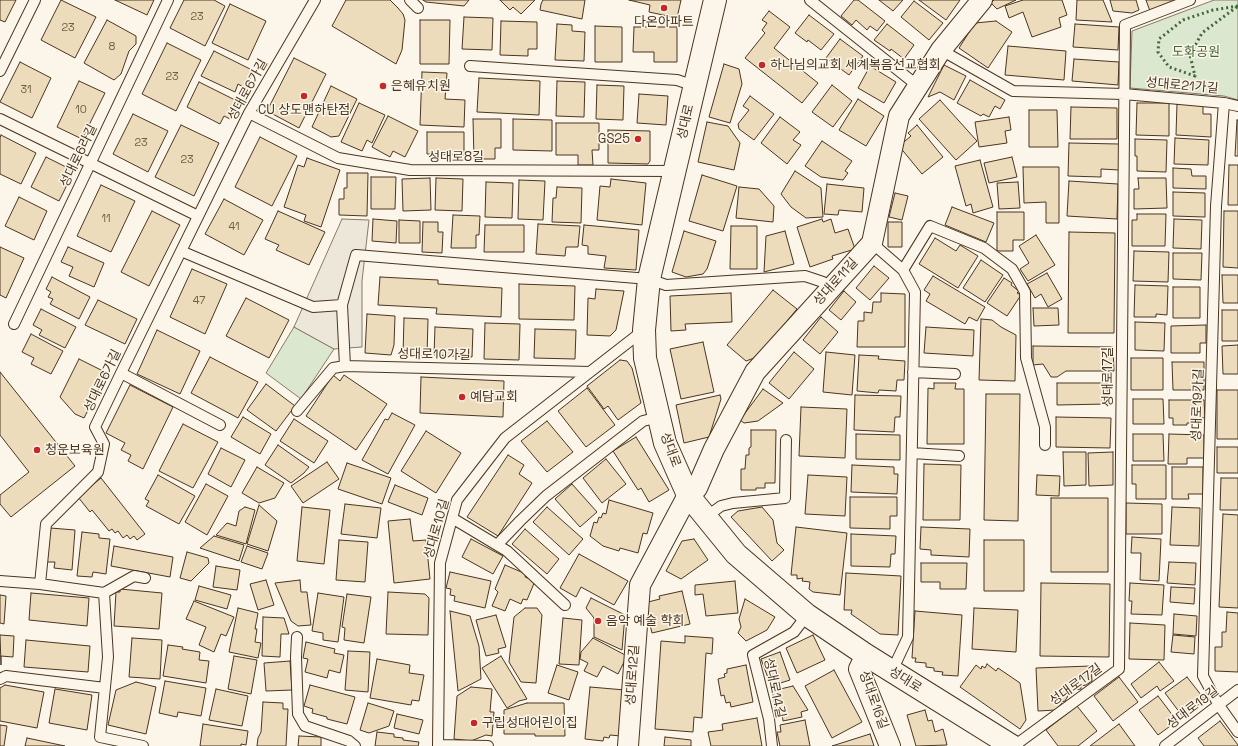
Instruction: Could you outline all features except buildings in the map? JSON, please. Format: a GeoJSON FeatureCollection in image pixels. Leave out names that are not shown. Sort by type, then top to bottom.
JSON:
{"type":"FeatureCollection","features":[{"type":"Feature","properties":{"kind":"street","name":"성대로"},"geometry":{"type":"LineString","coordinates":[[715,0],[649,280],[644,330],[645,358],[665,443],[688,495],[736,554],[807,615],[892,672],[1013,746]]}},
{"type":"Feature","properties":{"kind":"street"},"geometry":{"type":"LineString","coordinates":[[872,243],[899,116],[941,50],[982,0]]}},
{"type":"Feature","properties":{"kind":"street","name":"성대로11길"},"geometry":{"type":"LineString","coordinates":[[688,495],[697,488],[714,449],[755,372],[872,243]]}},
{"type":"Feature","properties":{"kind":"street","name":"성대로12길"},"geometry":{"type":"LineString","coordinates":[[628,746],[640,585],[688,495]]}},
{"type":"Feature","properties":{"kind":"street","name":"성대로16길"},"geometry":{"type":"LineString","coordinates":[[866,655],[859,669],[890,746]]}},
{"type":"Feature","properties":{"kind":"lane"},"geometry":{"type":"LineString","coordinates":[[0,71],[35,0]]}},
{"type":"Feature","properties":{"kind":"lane","name":"성대로6라길"},"geometry":{"type":"LineString","coordinates":[[14,324],[168,0]]}},
{"type":"Feature","properties":{"kind":"lane","name":"성대로6가길"},"geometry":{"type":"LineString","coordinates":[[40,584],[46,524],[98,472],[104,444],[95,427],[250,113],[315,0]]}},
{"type":"Feature","properties":{"kind":"lane"},"geometry":{"type":"LineString","coordinates":[[410,0],[418,8]]}},
{"type":"Feature","properties":{"kind":"lane"},"geometry":{"type":"LineString","coordinates":[[810,0],[918,86]]}},
{"type":"Feature","properties":{"kind":"lane","name":"성대로17길"},"geometry":{"type":"LineString","coordinates":[[1013,746],[1119,669],[1125,25],[1190,0]]}},
{"type":"Feature","properties":{"kind":"lane"},"geometry":{"type":"LineString","coordinates":[[941,50],[1013,91],[1124,94]]}},
{"type":"Feature","properties":{"kind":"lane"},"geometry":{"type":"LineString","coordinates":[[470,66],[677,80],[694,86]]}},
{"type":"Feature","properties":{"kind":"lane","name":"성대로21가길"},"geometry":{"type":"LineString","coordinates":[[1124,94],[1224,103],[1238,106]]}},
{"type":"Feature","properties":{"kind":"lane","name":"성대로19가길"},"geometry":{"type":"LineString","coordinates":[[1224,103],[1216,206],[1203,676],[1218,704],[1238,732]]}},
{"type":"Feature","properties":{"kind":"lane","name":"성대로8길"},"geometry":{"type":"LineString","coordinates":[[250,113],[338,158],[410,170],[674,171]]}},
{"type":"Feature","properties":{"kind":"lane"},"geometry":{"type":"LineString","coordinates":[[0,119],[198,216]]}},
{"type":"Feature","properties":{"kind":"lane"},"geometry":{"type":"LineString","coordinates":[[903,270],[930,226],[984,248],[1012,269],[1025,292],[1026,358],[1046,427],[1045,445]]}},
{"type":"Feature","properties":{"kind":"lane"},"geometry":{"type":"LineString","coordinates":[[872,243],[903,270],[915,292],[908,637],[892,672]]}},
{"type":"Feature","properties":{"kind":"lane"},"geometry":{"type":"LineString","coordinates":[[182,251],[313,307],[342,305]]}},
{"type":"Feature","properties":{"kind":"lane"},"geometry":{"type":"LineString","coordinates":[[345,366],[342,305],[356,255],[649,280],[666,285],[805,276],[823,282],[829,290]]}},
{"type":"Feature","properties":{"kind":"lane","name":"성대로10길"},"geometry":{"type":"LineString","coordinates":[[438,745],[440,563],[456,500],[505,438],[644,330]]}},
{"type":"Feature","properties":{"kind":"lane","name":"성대로10가길"},"geometry":{"type":"LineString","coordinates":[[297,411],[333,368],[345,366],[590,372]]}},
{"type":"Feature","properties":{"kind":"lane"},"geometry":{"type":"LineString","coordinates":[[914,372],[956,374]]}},
{"type":"Feature","properties":{"kind":"lane"},"geometry":{"type":"LineString","coordinates":[[121,373],[220,425]]}},
{"type":"Feature","properties":{"kind":"lane"},"geometry":{"type":"LineString","coordinates":[[498,545],[546,496],[643,421],[659,417]]}},
{"type":"Feature","properties":{"kind":"lane"},"geometry":{"type":"LineString","coordinates":[[706,517],[721,506],[733,503],[785,498],[786,440]]}},
{"type":"Feature","properties":{"kind":"lane"},"geometry":{"type":"LineString","coordinates":[[912,453],[959,456]]}},
{"type":"Feature","properties":{"kind":"lane"},"geometry":{"type":"LineString","coordinates":[[452,518],[507,551],[565,605]]}},
{"type":"Feature","properties":{"kind":"lane"},"geometry":{"type":"LineString","coordinates":[[0,581],[40,584],[104,593],[134,576],[145,578]]}},
{"type":"Feature","properties":{"kind":"lane"},"geometry":{"type":"LineString","coordinates":[[104,593],[108,657],[98,741],[143,746]]}},
{"type":"Feature","properties":{"kind":"lane","name":"성대로14길"},"geometry":{"type":"LineString","coordinates":[[772,746],[769,720],[754,655],[794,632],[807,615]]}},
{"type":"Feature","properties":{"kind":"lane"},"geometry":{"type":"LineString","coordinates":[[297,637],[296,657],[298,714],[305,726],[349,740],[355,746]]}},
{"type":"Feature","properties":{"kind":"lane"},"geometry":{"type":"LineString","coordinates":[[0,679],[6,676],[104,688]]}},
{"type":"Feature","properties":{"kind":"lane","name":"성대로19길"},"geometry":{"type":"LineString","coordinates":[[1165,746],[1238,690]]}},
{"type":"Feature","properties":{"kind":"lane"},"geometry":{"type":"LineString","coordinates":[[438,745],[488,746]]}},
{"type":"Feature","properties":{"kind":"green space","name":"도화공원"},"geometry":{"type":"Polygon","coordinates":[[[1214,0],[1238,0],[1238,100],[1224,96],[1130,88],[1132,31],[1214,0]]]}},
{"type":"Feature","properties":{"kind":"green space"},"geometry":{"type":"Polygon","coordinates":[[[294,327],[334,349],[301,399],[266,373],[294,327]]]}},
{"type":"Feature","properties":{"kind":"shaded area"},"geometry":{"type":"Polygon","coordinates":[[[342,219],[369,220],[362,281],[362,347],[334,349],[294,327],[342,219]]]}},
{"type":"Feature","properties":{"kind":"hedge"},"geometry":{"type":"LineString","coordinates":[[1238,6],[1202,33],[1190,55],[1195,76],[1169,67],[1158,52],[1159,39],[1183,20],[1213,10],[1238,6]]}},
{"type":"Feature","properties":{"kind":"place","name":"다온아파트"},"geometry":{"type":"Point","coordinates":[664,8]}},
{"type":"Feature","properties":{"kind":"place","name":"하나님의교회 세계복음선교협회"},"geometry":{"type":"Point","coordinates":[762,65]}},
{"type":"Feature","properties":{"kind":"place","name":"은혜유치원"},"geometry":{"type":"Point","coordinates":[383,86]}},
{"type":"Feature","properties":{"kind":"place","name":"CU 상도맨하탄점"},"geometry":{"type":"Point","coordinates":[304,96]}},
{"type":"Feature","properties":{"kind":"place","name":"GS25"},"geometry":{"type":"Point","coordinates":[638,139]}},
{"type":"Feature","properties":{"kind":"place","name":"예담교회"},"geometry":{"type":"Point","coordinates":[462,397]}},
{"type":"Feature","properties":{"kind":"place","name":"청운보육원"},"geometry":{"type":"Point","coordinates":[37,450]}},
{"type":"Feature","properties":{"kind":"place","name":"음악 예술 학회"},"geometry":{"type":"Point","coordinates":[598,621]}},
{"type":"Feature","properties":{"kind":"place","name":"구립성대어린이집"},"geometry":{"type":"Point","coordinates":[474,723]}}]}
